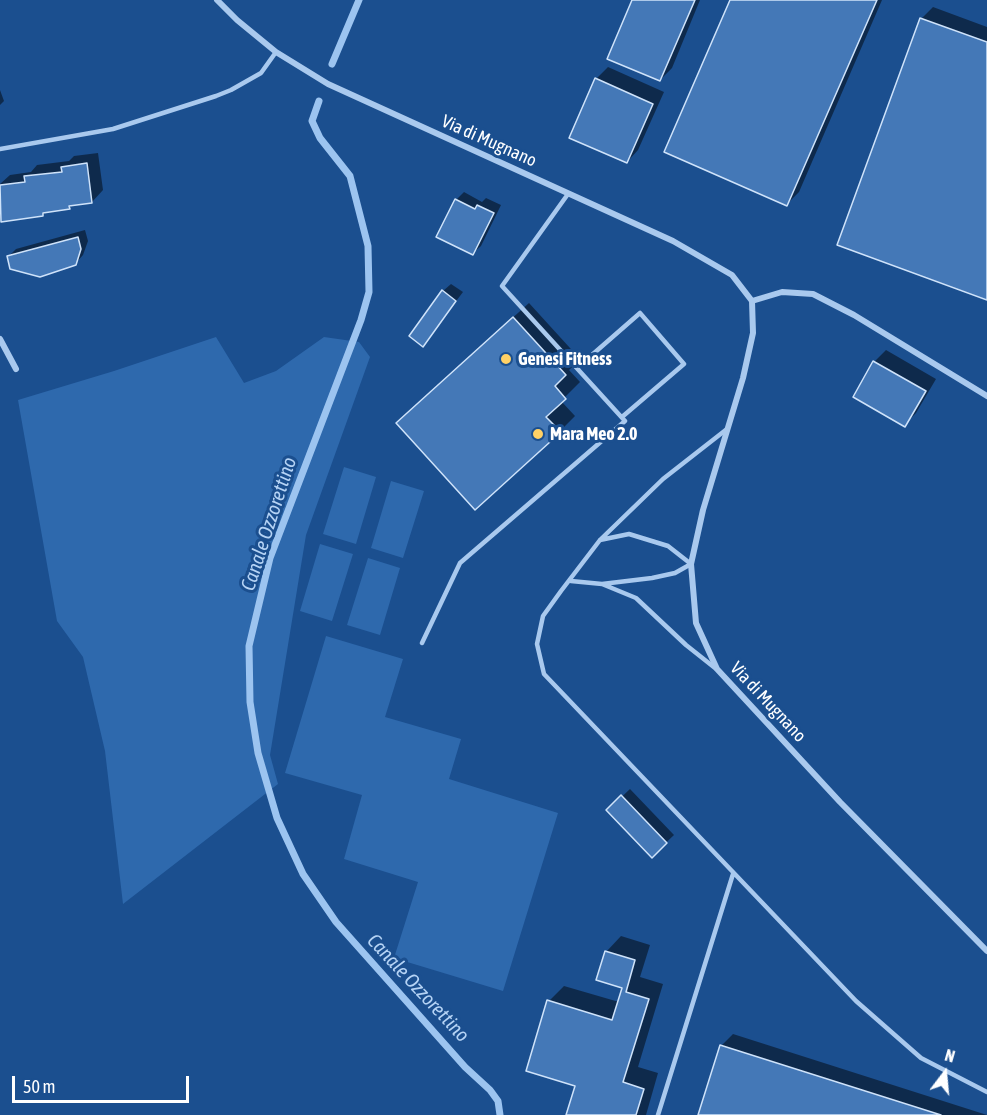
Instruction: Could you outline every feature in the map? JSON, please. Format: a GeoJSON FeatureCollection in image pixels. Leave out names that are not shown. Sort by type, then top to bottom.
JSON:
{"type":"FeatureCollection","features":[{"type":"Feature","properties":{"kind":"street","name":"Via di Mugnano"},"geometry":{"type":"LineString","coordinates":[[217,0],[276,52],[337,88],[673,242],[732,275],[752,301],[753,333],[703,510],[691,564],[696,623],[717,669],[840,802],[987,951]]}},
{"type":"Feature","properties":{"kind":"street"},"geometry":{"type":"LineString","coordinates":[[752,301],[782,292],[813,294],[854,315],[987,396]]}},
{"type":"Feature","properties":{"kind":"street"},"geometry":{"type":"LineString","coordinates":[[0,339],[16,369]]}},
{"type":"Feature","properties":{"kind":"lane"},"geometry":{"type":"LineString","coordinates":[[0,149],[113,129],[216,96],[261,73],[276,52]]}},
{"type":"Feature","properties":{"kind":"lane"},"geometry":{"type":"LineString","coordinates":[[422,643],[460,563],[625,421],[502,286],[568,194]]}},
{"type":"Feature","properties":{"kind":"lane"},"geometry":{"type":"LineString","coordinates":[[577,368],[640,313],[684,364],[622,417]]}},
{"type":"Feature","properties":{"kind":"lane"},"geometry":{"type":"LineString","coordinates":[[727,429],[663,478],[600,540],[543,616],[537,644],[544,674],[856,1001],[921,1058],[987,1092]]}},
{"type":"Feature","properties":{"kind":"lane"},"geometry":{"type":"LineString","coordinates":[[571,581],[602,584],[652,578],[675,573],[691,564],[668,546],[629,534],[600,540]]}},
{"type":"Feature","properties":{"kind":"lane"},"geometry":{"type":"LineString","coordinates":[[602,584],[636,598],[686,645],[717,669]]}},
{"type":"Feature","properties":{"kind":"lane"},"geometry":{"type":"LineString","coordinates":[[658,1115],[733,874]]}},
{"type":"Feature","properties":{"kind":"shaded area"},"geometry":{"type":"Polygon","coordinates":[[[216,337],[244,383],[276,371],[324,337],[359,342],[370,357],[306,535],[270,755],[278,784],[123,904],[105,751],[83,657],[57,621],[18,400],[216,337]]]}},
{"type":"Feature","properties":{"kind":"shaded area"},"geometry":{"type":"Polygon","coordinates":[[[344,467],[376,477],[356,544],[323,534],[344,467]]]}},
{"type":"Feature","properties":{"kind":"shaded area"},"geometry":{"type":"Polygon","coordinates":[[[391,481],[424,491],[403,558],[371,548],[391,481]]]}},
{"type":"Feature","properties":{"kind":"shaded area"},"geometry":{"type":"Polygon","coordinates":[[[320,544],[353,554],[332,621],[300,611],[320,544]]]}},
{"type":"Feature","properties":{"kind":"shaded area"},"geometry":{"type":"Polygon","coordinates":[[[368,558],[400,568],[380,635],[347,625],[368,558]]]}},
{"type":"Feature","properties":{"kind":"shaded area"},"geometry":{"type":"Polygon","coordinates":[[[326,636],[403,659],[385,717],[461,739],[449,779],[558,813],[503,991],[394,958],[418,882],[344,859],[362,795],[285,773],[326,636]]]}},
{"type":"Feature","properties":{"kind":"building"},"geometry":{"type":"Polygon","coordinates":[[[632,0],[695,0],[660,81],[607,59],[632,0]]]}},
{"type":"Feature","properties":{"kind":"building"},"geometry":{"type":"Polygon","coordinates":[[[730,0],[877,0],[787,206],[664,152],[730,0]]]}},
{"type":"Feature","properties":{"kind":"building"},"geometry":{"type":"Polygon","coordinates":[[[920,18],[987,42],[987,300],[837,245],[920,18]]]}},
{"type":"Feature","properties":{"kind":"building"},"geometry":{"type":"Polygon","coordinates":[[[595,78],[653,104],[627,163],[569,138],[595,78]]]}},
{"type":"Feature","properties":{"kind":"building"},"geometry":{"type":"Polygon","coordinates":[[[87,163],[92,203],[69,206],[70,209],[43,213],[43,216],[1,222],[0,185],[25,182],[24,176],[62,172],[61,167],[87,163]]]}},
{"type":"Feature","properties":{"kind":"building"},"geometry":{"type":"Polygon","coordinates":[[[455,199],[475,209],[477,205],[494,213],[473,255],[436,237],[455,199]]]}},
{"type":"Feature","properties":{"kind":"building"},"geometry":{"type":"Polygon","coordinates":[[[78,237],[81,249],[76,265],[40,277],[10,269],[7,256],[78,237]]]}},
{"type":"Feature","properties":{"kind":"building"},"geometry":{"type":"Polygon","coordinates":[[[442,290],[456,301],[423,347],[409,336],[442,290]]]}},
{"type":"Feature","properties":{"kind":"building"},"geometry":{"type":"Polygon","coordinates":[[[513,317],[566,375],[555,386],[566,399],[546,417],[561,432],[475,510],[396,423],[513,317]]]}},
{"type":"Feature","properties":{"kind":"building"},"geometry":{"type":"Polygon","coordinates":[[[873,361],[926,391],[905,427],[853,397],[873,361]]]}},
{"type":"Feature","properties":{"kind":"building"},"geometry":{"type":"Polygon","coordinates":[[[621,795],[667,843],[652,858],[606,810],[621,795]]]}},
{"type":"Feature","properties":{"kind":"building"},"geometry":{"type":"Polygon","coordinates":[[[605,951],[635,960],[626,992],[649,999],[623,1082],[644,1089],[636,1115],[566,1115],[575,1086],[526,1071],[547,1000],[612,1020],[622,988],[596,980],[605,951]]]}},
{"type":"Feature","properties":{"kind":"building"},"geometry":{"type":"Polygon","coordinates":[[[720,1045],[941,1115],[698,1115],[720,1045]]]}},
{"type":"Feature","properties":{"kind":"waterway","name":"Canale Ozzorettino"},"geometry":{"type":"LineString","coordinates":[[332,64],[359,0]]}},
{"type":"Feature","properties":{"kind":"waterway","name":"Canale Ozzorettino"},"geometry":{"type":"LineString","coordinates":[[319,101],[312,121],[320,138],[350,176],[368,246],[369,292],[361,320],[270,558],[249,646],[250,702],[258,753],[277,818],[303,874],[336,922],[465,1067],[490,1090],[498,1101],[500,1115]]}},
{"type":"Feature","properties":{"kind":"place","name":"Genesi Fitness"},"geometry":{"type":"Point","coordinates":[506,359]}},
{"type":"Feature","properties":{"kind":"place","name":"Mara Meo 2.0"},"geometry":{"type":"Point","coordinates":[538,434]}}]}
